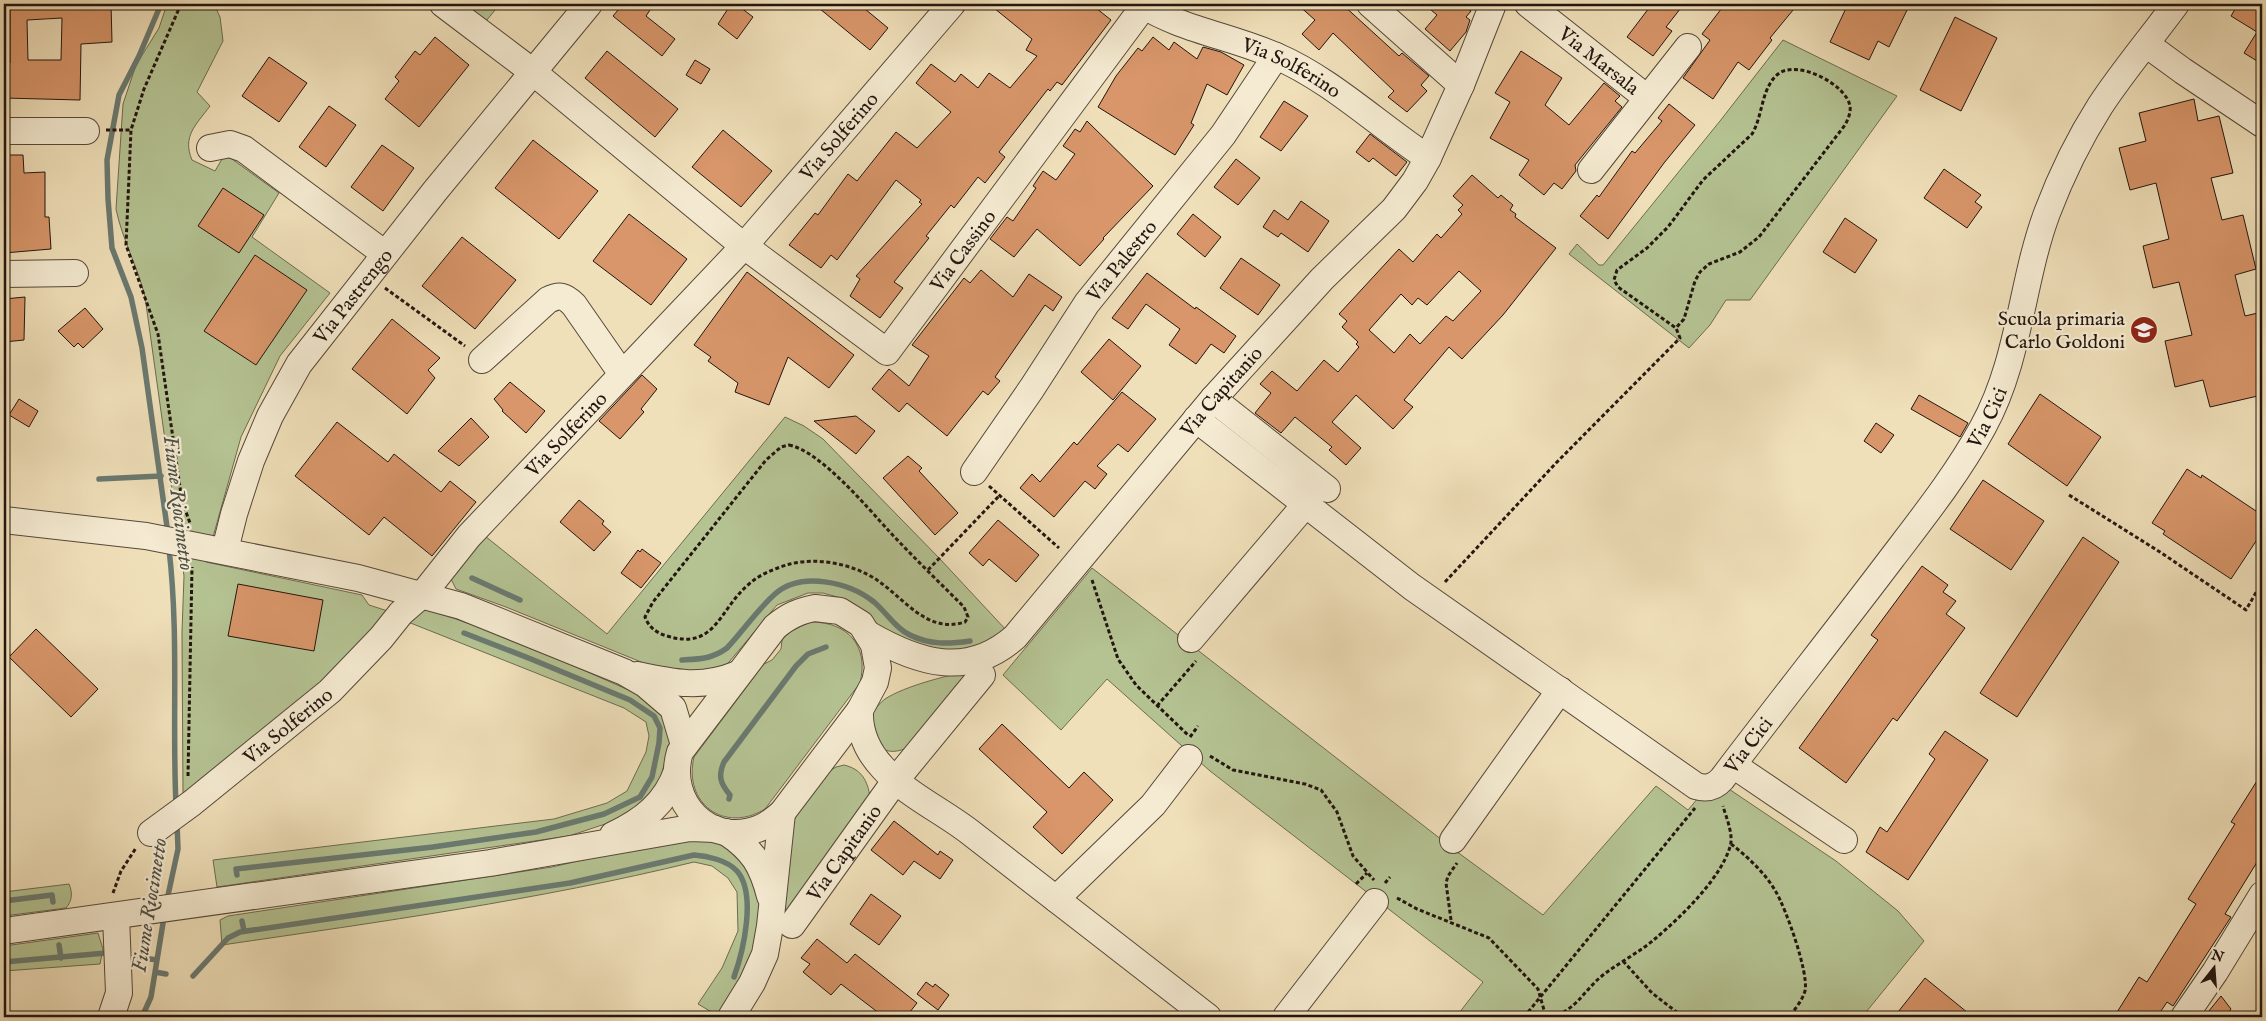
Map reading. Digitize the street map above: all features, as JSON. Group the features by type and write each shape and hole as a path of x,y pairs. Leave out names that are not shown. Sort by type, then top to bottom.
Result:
{"street":[{"path":"443,4 533,72 745,245"},
{"name":"Via Pastrengo","path":"225,550 251,461 283,390 314,342 589,4"},
{"path":"1370,4 1461,85"},
{"name":"Via Capitanio","path":"868,634 899,651 931,662 944,663 974,660 1003,647 1015,636 1213,398 1322,280 1394,209 1416,181 1461,85 1493,4"},
{"name":"Via Marsala","path":"1528,4 1647,98"},
{"name":"Via Cici","path":"1712,787 1719,782 1733,765 1811,666 1920,522 1984,426 2000,392 2011,361 2032,262 2047,212 2072,156 2100,106 2176,4"},
{"name":"Via Solferino","path":"151,833 189,806 330,691 381,638 402,613 424,594 469,536 745,245 949,5"},
{"name":"Via Solferino","path":"1142,5 1196,30 1276,56 1323,83 1428,158"},
{"name":"Via Cassino","path":"745,245 887,352 1142,5"},
{"path":"2146,44 2262,124"},
{"name":"Via Marsala","path":"1591,170 1688,47"},
{"name":"Via Palestro","path":"974,472 1032,388 1087,303 1223,135 1276,56"},
{"path":"4,131 86,131"},
{"path":"210,148 230,144 244,149 386,254"},
{"path":"4,274 75,273"},
{"path":"482,360 548,300 558,295 567,298 574,305 622,374"},
{"path":"1213,398 1327,489"},
{"path":"1196,419 1419,592 1696,786 1712,787"},
{"path":"1196,646 1306,505"},
{"path":"4,520 146,536 184,534 225,550 424,594 493,618 624,672 645,684 673,708 684,745"},
{"path":"4,931 490,863 593,845 690,828 744,833 760,829 782,813 860,710 875,682 878,668 877,656 868,634 860,624 840,611 815,608 802,610 786,618 775,628 738,674 684,745 671,787 652,810 639,821 593,845"},
{"path":"624,672 692,684 722,681 738,674"},
{"name":"Via Capitanio","path":"792,925 888,774 982,675"},
{"path":"1458,848 1560,690"},
{"path":"860,710 860,729 888,774"},
{"path":"1056,899 1153,805 1195,747"},
{"path":"821,761 840,756 851,756 888,774 961,825 1208,1017"},
{"path":"1733,765 1844,840"},
{"name":"Via Capitanio","path":"677,771 678,786 687,808 702,823 741,843 760,866 772,901"},
{"name":"Via Capitanio","path":"731,1017 752,984 764,954 782,813"},
{"path":"1286,1017 1380,892"},
{"path":"2184,1017 2215,972 2262,895"},
{"path":"111,1017 119,993 116,916"}],"path":[{"path":"181,4 144,90 131,130 126,245 158,334 182,501 184,534"},
{"path":"1444,583 1556,463 1680,338 1676,328 1618,287 1614,280 1617,270 1647,248 1668,227 1703,180 1752,134 1758,125 1768,86 1773,78 1780,72 1796,68 1815,74 1831,83 1842,92 1849,102 1850,113 1845,125 1759,237 1740,252 1709,264 1700,272 1695,281 1684,319 1676,328"},
{"path":"124,130 131,130"},
{"path":"379,290 383,286 482,360"},
{"path":"789,445 804,451 850,489 928,570 964,607 968,617 965,622 948,624 924,618 876,580 860,571 841,565 812,561 804,561 775,569 751,582 736,597 710,630 696,639 676,638 663,634 648,624 646,617 653,602 766,460 781,447 789,445"},
{"path":"974,472 1091,576 1118,659 1136,685 1195,747 1233,770 1305,784 1321,790 1337,812 1353,856 1380,892 1489,938 1532,982 1541,996 1546,1017"},
{"path":"2069,495 2160,552 2246,610 2262,582"},
{"path":"928,570 999,496"},
{"path":"189,806 192,565"},
{"path":"1157,706 1196,646"},
{"path":"1195,747 1198,726"},
{"path":"1524,1017 1712,787 1723,806 1731,844 1724,863 1686,910 1656,938 1592,984 1570,1010 1551,1017"},
{"path":"116,916 112,896 121,871 143,839 151,833"},
{"path":"1731,844 1749,860 1776,891 1803,965 1805,990 1801,1001 1788,1017"},
{"path":"1451,921 1446,883 1458,848"},
{"path":"1356,884 1367,873"},
{"path":"1623,961 1652,992 1683,1017"}],"green space":[{"path":"167,4 214,4 220,17 223,41 197,92 210,106 192,131 190,137 189,152 192,160 215,171 225,154 279,193 252,237 330,293 280,356 241,437 206,562 362,595 369,605 394,613 344,672 246,750 183,793 182,632 184,576 145,297 116,209 123,104 136,65 159,28"},
{"path":"465,4 500,4 486,21"},
{"path":"1783,40 1897,96 1750,300 1726,300 1710,325 1689,348 1569,254 1577,244 1599,265 1603,265"},
{"path":"785,417 804,426 823,439 1007,631 987,646 939,655 880,628 869,615 841,598 823,593 808,593 777,605 729,662 719,671 706,674 646,664 506,607 456,589 449,575 480,532 607,634"},
{"path":"1092,568 1460,854 1543,915 1656,786 1688,810 1714,779 1836,861 1898,911 1924,941 1862,1017 1456,1017 1483,982 1210,771 1107,679 1061,730 1003,675"},
{"path":"427,610 483,629 538,651 647,698 657,705 671,738 658,788 634,811 608,823 569,836 217,887 213,860 554,819 607,803 627,791 646,752 649,736 646,722 624,708 403,620 418,611"},
{"path":"811,622 836,626 853,639 861,658 860,683 765,809 750,816 735,818 722,816 710,810 701,800 695,788 692,773 694,757 764,664 772,660 781,649 782,640 790,631"},
{"path":"972,671 910,747 894,751 877,746 868,721 877,706 885,699 915,685"},
{"path":"844,765 855,769 863,776 870,798 781,928 789,823 826,773"},
{"path":"679,838 721,842 734,849 760,893 759,926 754,950 745,977 720,1017 698,1004 722,968 738,931 737,892 728,878 712,866 694,862 635,876 518,899 400,919 222,945 220,920 228,916 552,867"},
{"path":"69,884 71,897 70,903 66,908 4,916 4,892"},
{"path":"98,933 103,949 100,964 4,971 4,946"}],"building":[{"path":"10,4 111,4 112,42 81,44 80,100 4,98 4,63 10,63","holes":["62,18 61,60 28,60 27,20"]},
{"path":"623,4 654,4 646,16 675,39 662,56 613,16"},
{"path":"731,4 736,4 753,17 737,39 718,24"},
{"path":"814,4 859,4 888,28 870,50"},
{"path":"989,4 1091,4 1111,20 1062,85 1057,82 1050,91 1048,89 999,152 1005,157 985,183 978,177 954,208 951,205 926,236 929,238 894,282 903,288 880,318 850,296 860,279 856,276 922,204 919,202 921,200 896,180 837,260 831,255 821,268 789,245 815,213 818,215 848,174 857,181 896,132 917,148 951,112 916,83 931,64 955,82 961,74 978,88 989,73 1010,88 1037,56 1026,50 1032,39"},
{"path":"1297,4 1342,4 1399,56 1402,53 1429,76 1421,85 1427,91 1407,112 1388,97 1394,91 1333,33 1319,50 1302,34 1315,20"},
{"path":"1424,4 1462,4 1471,11 1466,17 1470,20 1466,32 1450,51 1425,29 1437,15"},
{"path":"1652,4 1684,4 1666,27 1672,31 1653,56 1627,37"},
{"path":"1725,4 1798,4 1770,38 1772,40 1749,70 1738,62 1713,99 1683,78 1710,40 1702,34"},
{"path":"1848,4 1910,4 1889,47 1878,41 1869,60 1830,42"},
{"path":"2238,4 2262,4 2262,64 2244,53 2257,32 2231,16"},
{"path":"1955,17 1997,38 1961,111 1920,90"},
{"path":"435,37 469,65 419,127 385,99 399,81 395,77 415,51 420,55"},
{"path":"1153,37 1169,50 1174,42 1197,59 1203,47 1221,52 1244,65 1227,95 1207,84 1191,123 1194,125 1175,155 1098,107 1116,76 1138,48 1142,51"},
{"path":"607,51 678,109 655,137 585,78"},
{"path":"1521,51 1562,78 1545,105 1569,125 1604,83 1620,96 1615,101 1622,107 1575,165 1576,171 1562,189 1554,183 1544,195 1519,175 1529,160 1490,138 1510,102 1495,93"},
{"path":"269,57 307,83 279,122 242,96"},
{"path":"695,60 710,69 701,84 686,75"},
{"path":"2194,99 2198,121 2219,116 2233,173 2211,178 2222,220 2243,215 2256,269 2235,275 2245,316 2262,312 2262,371 2258,372 2262,395 2210,407 2203,380 2175,387 2165,341 2192,335 2179,282 2153,288 2143,246 2169,239 2156,183 2130,190 2119,148 2146,141 2139,113"},
{"path":"1284,101 1308,116 1281,151 1260,137"},
{"path":"1669,104 1695,125 1664,163 1608,239 1580,216 1597,195 1599,197 1632,151 1635,153 1662,121 1658,118"},
{"path":"329,106 356,125 326,167 299,147"},
{"path":"1087,121 1153,186 1103,238 1080,266 1037,229 1014,257 990,239 1007,217 1013,221 1036,188 1033,186 1043,171 1056,180 1075,154 1063,146 1075,129 1080,132"},
{"path":"723,130 772,171 741,207 692,167"},
{"path":"1370,134 1407,162 1396,176 1373,158 1369,162 1356,152"},
{"path":"533,140 598,191 559,239 495,188"},
{"path":"382,145 414,168 383,211 351,187"},
{"path":"4,155 23,155 24,173 45,172 45,217 49,217 51,249 4,253"},
{"path":"1236,159 1260,178 1238,205 1214,187"},
{"path":"1944,169 1981,195 1975,202 1982,207 1967,228 1924,198"},
{"path":"1472,175 1498,198 1501,195 1513,205 1510,210 1516,214 1515,217 1556,248 1503,315 1462,359 1449,347 1404,400 1413,407 1393,429 1356,395 1332,422 1361,448 1346,465 1329,450 1332,447 1295,417 1281,433 1255,413 1271,393 1260,384 1272,371 1297,391 1324,360 1338,372 1359,347 1356,344 1358,342 1342,327 1347,321 1339,314 1399,249 1413,262 1437,234 1441,238 1462,214 1458,210 1463,205 1453,196","holes":["1459,271 1481,291 1453,321 1446,316 1420,344 1410,334 1394,353 1369,330 1401,294 1412,305 1418,298 1427,305"]},
{"path":"223,188 264,215 239,253 198,226"},
{"path":"1301,201 1329,221 1308,252 1281,233 1278,237 1263,227 1274,210 1288,220"},
{"path":"629,214 687,259 651,305 593,261"},
{"path":"1193,214 1221,237 1205,257 1177,234"},
{"path":"1845,218 1877,240 1855,273 1823,252"},
{"path":"462,237 516,280 475,329 422,286"},
{"path":"255,255 307,290 256,365 204,331"},
{"path":"1241,258 1280,285 1258,315 1220,288"},
{"path":"981,270 1013,297 1029,274 1062,297 1053,311 1045,305 995,377 1000,381 988,395 983,391 947,436 907,403 899,412 872,389 889,369 909,386 929,356 912,345 964,278 970,283"},
{"path":"747,272 854,355 829,388 788,357 769,405 735,392 738,383 708,361 711,357 694,345"},
{"path":"1147,273 1195,309 1196,307 1236,336 1224,353 1211,344 1196,364 1169,345 1180,329 1146,304 1128,329 1112,318"},
{"path":"25,297 24,340 4,342 4,299"},
{"path":"85,308 103,329 83,348 78,343 74,347 58,331"},
{"path":"392,319 440,358 428,370 435,378 407,414 352,369"},
{"path":"1109,339 1141,366 1113,400 1081,372"},
{"path":"642,375 657,389 641,409 644,412 620,439 599,421"},
{"path":"510,382 545,411 526,433 502,411 494,399"},
{"path":"1122,392 1156,419 1128,452 1118,444 1097,466 1107,474 1095,489 1085,481 1054,517 1020,488 1032,474 1040,482 1074,442 1077,445"},
{"path":"2040,394 2101,437 2067,486 2008,444"},
{"path":"1919,395 1968,423 1960,437 1911,409"},
{"path":"19,399 38,411 29,427 9,415"},
{"path":"856,416 875,431 856,454 814,421"},
{"path":"471,418 489,437 459,466 438,451"},
{"path":"337,422 388,462 394,454 441,492 450,481 476,502 432,556 384,517 369,535 295,476"},
{"path":"1876,423 1894,435 1881,453 1864,441"},
{"path":"908,456 922,468 919,471 958,513 935,535 883,478"},
{"path":"2187,469 2201,478 2202,475 2262,515 2262,532 2231,579 2163,534 2165,531 2152,523"},
{"path":"1983,480 2044,521 2011,570 1950,529"},
{"path":"579,500 604,521 602,524 611,532 594,551 560,522"},
{"path":"998,520 1039,555 1016,582 989,559 983,566 969,553"},
{"path":"2083,537 2119,562 2017,717 1980,693"},
{"path":"642,549 661,563 641,588 621,573 638,550 640,552"},
{"path":"1922,566 1948,585 1943,592 1956,601 1946,614 1965,628 1897,721 1893,718 1846,783 1799,748 1878,640 1871,635"},
{"path":"238,584 323,600 314,651 228,636"},
{"path":"36,629 98,689 71,717 9,657"},
{"path":"1002,724 1069,788 1084,772 1113,800 1062,854 1033,827 1047,812 979,749"},
{"path":"1945,731 1988,760 1908,880 1866,852 1880,827 1887,832 1935,759 1929,754"},
{"path":"2262,773 2262,854 2225,914 2231,917 2173,1006 2167,1002 2157,1017 2114,1017 2139,977 2147,982 2196,904 2188,899 2235,824 2231,822"},
{"path":"894,821 938,855 940,851 953,860 940,879 914,861 903,875 871,850"},
{"path":"871,894 901,916 879,945 850,924"},
{"path":"817,939 847,963 855,954 917,1003 906,1017 884,1017 841,984 831,995 803,972 810,964 801,958"},
{"path":"1925,978 1973,1017 1894,1017"},
{"path":"926,982 933,987 935,984 949,995 938,1010 917,994"},
{"path":"2221,996 2231,1009 2225,1017 2204,1017"}],"waterway":[{"name":"Fiume Riocimetto","path":"161,4 139,56 119,95 107,160 112,248 131,297 142,348 168,534"},
{"path":"99,479 161,476"},
{"name":"Fiume Riocimetto","path":"169,549 175,645 176,806"},
{"path":"472,578 520,600"},
{"path":"682,660 706,658 721,652 727,648 775,594 786,587 811,581 839,585 864,595 879,606 895,624 917,638 940,643 970,641"},
{"path":"237,875 236,869 433,847 536,832 604,814 640,797 652,777 659,743 660,728 654,716 630,700 464,633"},
{"path":"729,799 730,795 721,779 724,762 796,666 808,654 826,647"},
{"name":"Fiume Riocimetto","path":"167,900 178,849 177,823"},
{"path":"193,976 228,938 240,932 570,883 694,855 728,864 737,871 743,881 746,894 746,923 741,953 734,977"},
{"path":"4,901 52,895 53,902"},
{"name":"Fiume Riocimetto","path":"142,1017 151,997 164,917"},
{"path":"242,921 244,931"},
{"path":"59,945 61,958"},
{"path":"4,962 106,953"},
{"path":"136,957 157,960"},
{"path":"155,972 166,974"}],"place":[{"name":"Scuola primaria Carlo Goldoni","path":"2144,330"}]}
